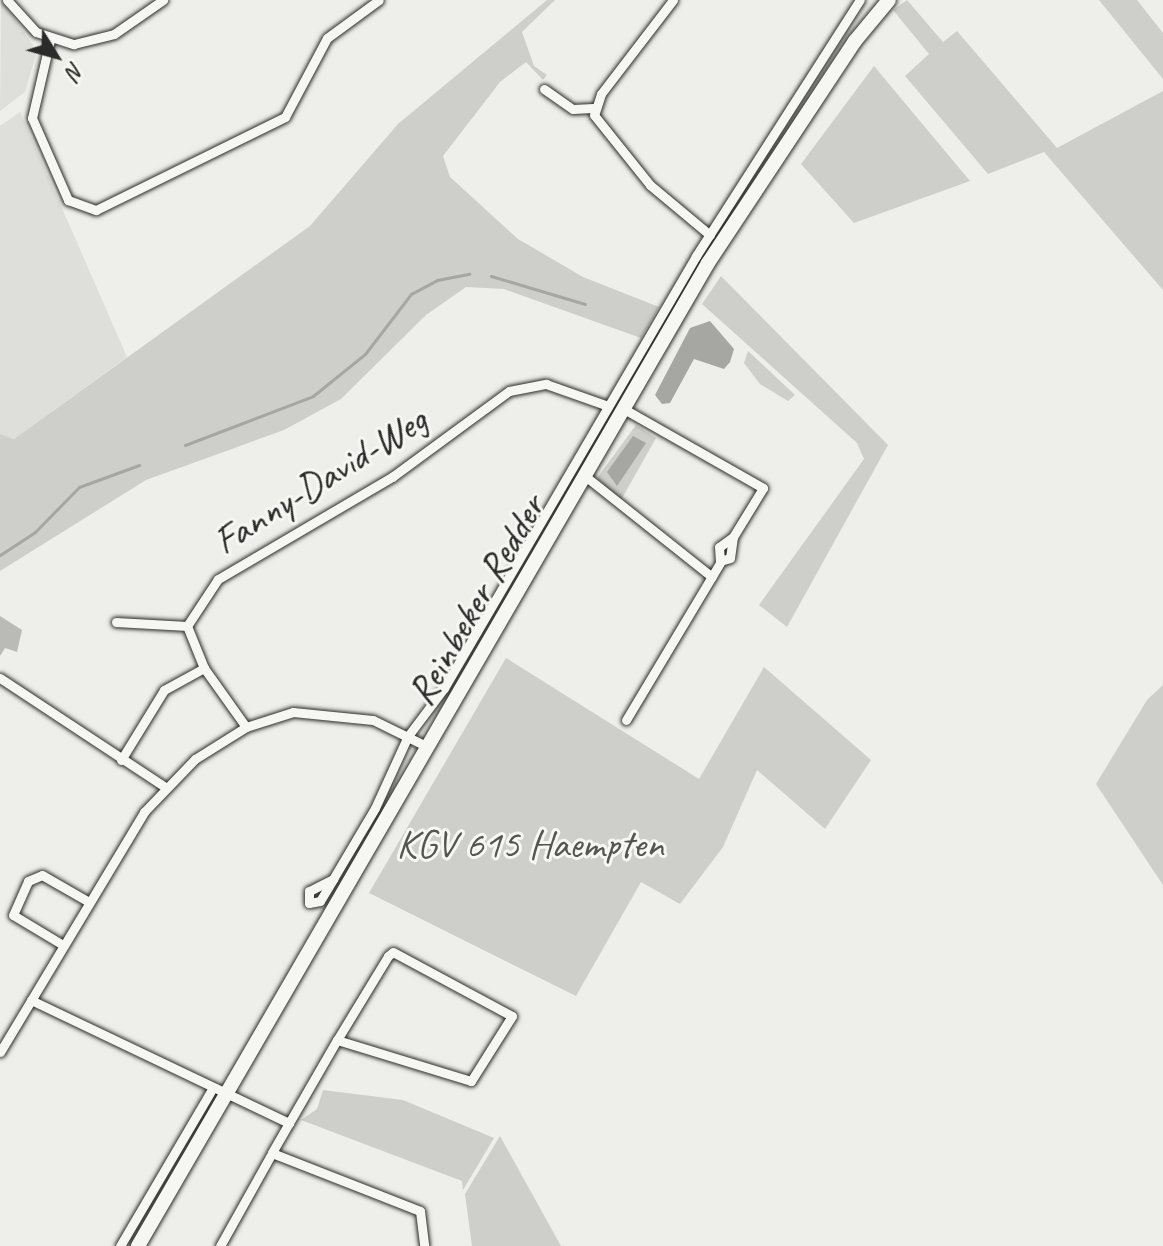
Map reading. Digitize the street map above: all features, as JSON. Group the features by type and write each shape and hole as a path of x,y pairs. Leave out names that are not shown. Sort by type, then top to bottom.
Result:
{"main road":[{"name":"Reinbeker Redder","path":"138,1246 218,1093 428,747 585,476 616,407 855,41 889,0"}],"street":[{"path":"7,0 27,26 50,40 101,40 163,0"},
{"path":"50,40 32,118 68,200 96,210 271,127 295,103 329,36 379,0"},
{"path":"593,108 673,0"},
{"name":"Reinbeker Redder","path":"333,879 408,736 444,688 616,407 710,235 860,0"},
{"path":"544,89 573,109 593,108"},
{"path":"593,108 597,122 650,185 710,235"},
{"name":"Fanny-David-Weg","path":"187,626 218,579 392,477 509,391 546,384 616,407 763,488 733,537 716,552 721,561 712,577"},
{"path":"585,476 712,577 626,720"},
{"path":"116,622 187,626 204,668 246,727"},
{"path":"121,760 164,690 204,668"},
{"path":"0,680 164,786"},
{"path":"0,1052 89,902 164,786 246,727 320,712 373,720 428,747"},
{"path":"63,945 13,915 28,881 42,875 89,902"},
{"path":"220,1246 337,1040 396,951 512,1016 471,1081 337,1040"},
{"path":"31,1000 218,1093 289,1123"},
{"name":"Reinbeker Redder","path":"120,1246 218,1093"},
{"path":"272,1153 420,1211 424,1246"}],"shaded area":[{"path":"1,0 37,51 25,92 0,111"},
{"path":"20,112 127,357 14,439 0,434 0,126"},
{"path":"710,321 734,349 730,362 724,369 694,359 670,403 662,404 655,395 690,328"},
{"path":"633,436 646,443 617,486 607,472"}],"green space":[{"path":"547,0 555,0 522,32 534,66 547,75 543,80 526,62 500,82 443,156 450,177 518,239 583,277 659,307 641,338 504,289 466,287 426,315 341,399 284,430 146,480 0,571 0,434 14,439 310,226 398,124"},
{"path":"907,0 943,42 957,31 1057,148 1163,91 1163,290 1044,152 988,174 905,76 929,54 893,10"},
{"path":"1099,0 1137,0 1163,33 1163,79"},
{"path":"874,66 970,181 854,223 801,164"},
{"path":"721,276 888,445 787,627 759,605 864,459 857,443 702,304"},
{"path":"748,351 795,395 788,401 760,384 744,363"},
{"path":"636,425 656,438 621,500 597,478"},
{"name":"KGV 615 Haempten","path":"506,658 699,779 764,667 871,760 825,829 757,770 723,847 680,904 641,882 576,996 369,893"},
{"path":"1163,685 1163,885 1096,784 1147,700"},
{"path":"323,1090 403,1100 494,1138 463,1190 462,1181 301,1120 317,1109"},
{"path":"500,1136 561,1246 472,1246 465,1194"}],"building":[{"path":"0,616 22,630 17,652 5,648 0,656"}],"waterway":[{"path":"185,445 313,396 365,354 411,294 437,280 469,274"},
{"path":"491,276 585,304"},
{"path":"0,555 35,532 79,487 139,465"}]}
